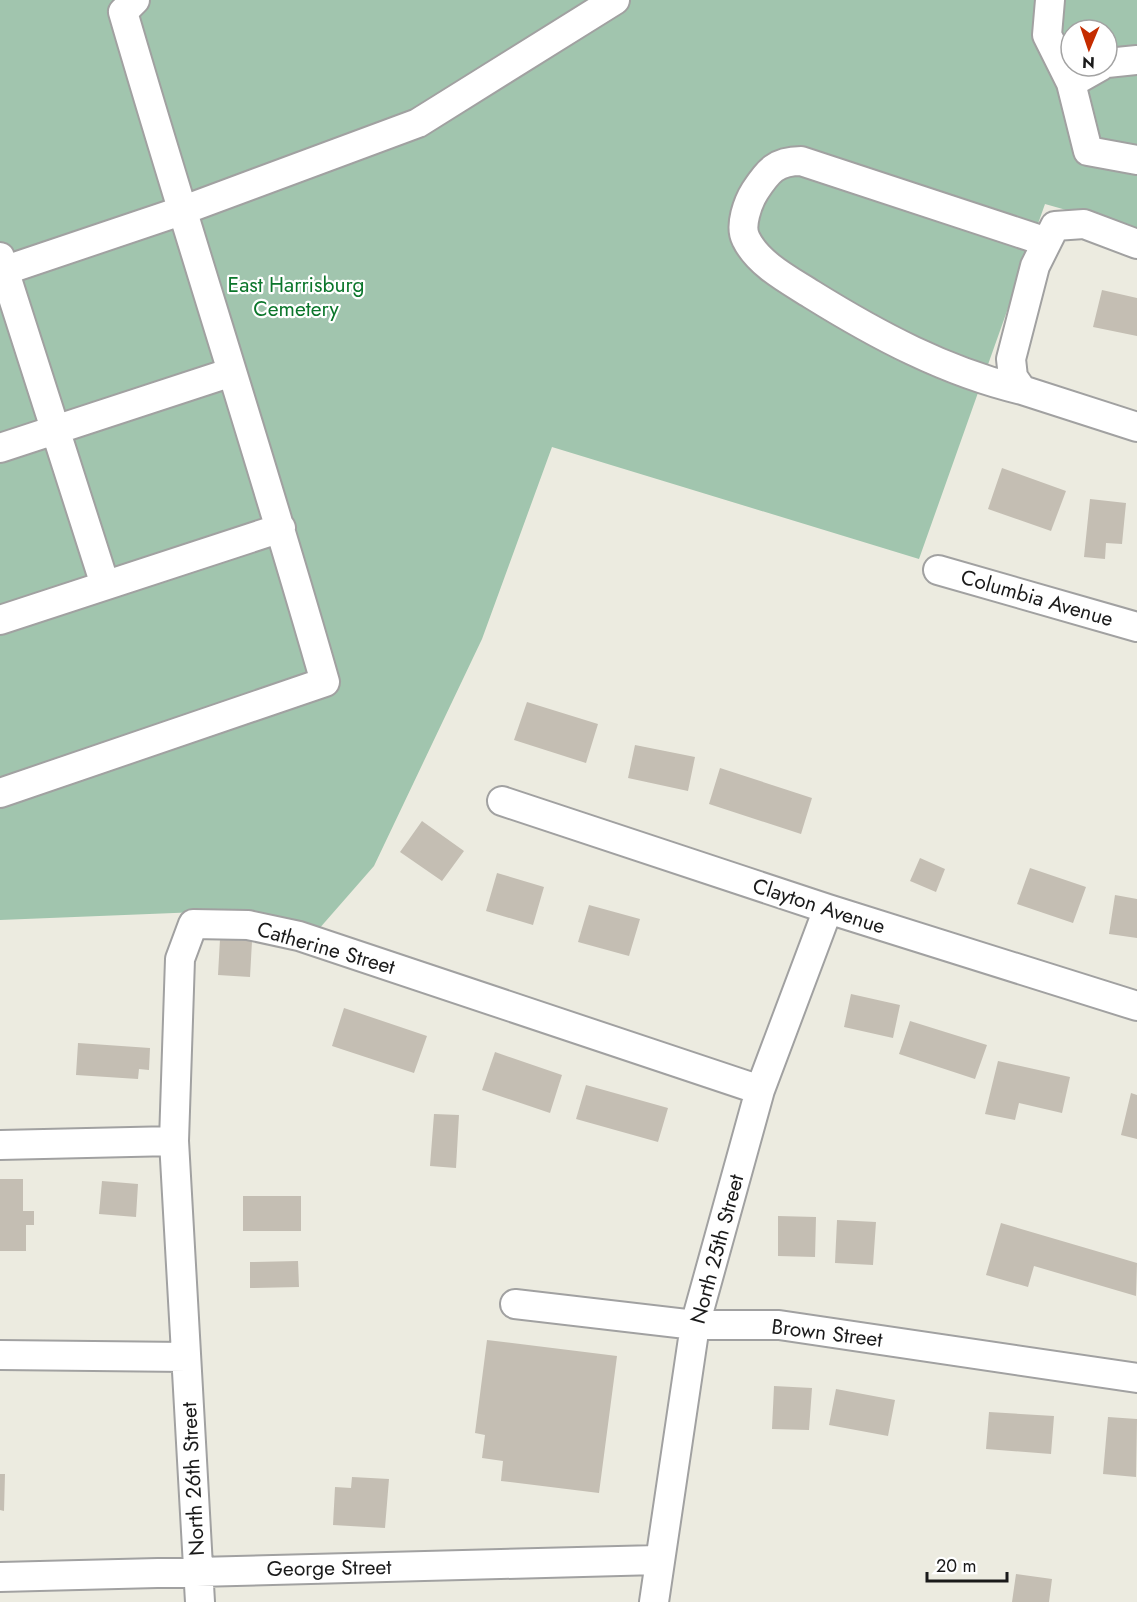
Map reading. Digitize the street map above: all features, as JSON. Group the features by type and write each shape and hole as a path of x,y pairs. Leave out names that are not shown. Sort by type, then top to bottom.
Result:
{"street":[{"path":"0,793 325,682 281,528 181,211 123,12 135,0"},
{"path":"105,585 2,266 181,211 418,123 615,0"},
{"path":"1050,0 1047,35 1071,83 1088,151 1137,160"},
{"path":"1119,62 1137,60"},
{"path":"1071,83 1080,78"},
{"path":"1137,244 1084,224 1051,234 801,161 786,161 774,165 750,200 745,222 745,237 760,258 794,283 857,322 930,359 988,382 1018,383 1137,427"},
{"path":"1018,383 1011,360 1035,266 1051,234"},
{"path":"0,448 231,372"},
{"path":"0,620 281,528"},
{"name":"Columbia Avenue","path":"938,570 1137,627"},
{"name":"Clayton Avenue","path":"502,801 828,909 1137,1006"},
{"name":"North 25th Street","path":"654,1602 658,1560 695,1325 760,1090 828,909"},
{"name":"Catherine Street","path":"174,1140 180,959 193,924 248,925 299,936 760,1090"},
{"path":"0,1145 174,1140"},
{"name":"North 26th Street","path":"174,1140 200,1602"},
{"name":"Brown Street","path":"515,1304 695,1325 779,1325 1137,1377"},
{"path":"0,1355 186,1357"},
{"name":"George Street","path":"0,1577 658,1560"}],"green space":[{"name":"East Harrisburg Cemetery","path":"0,0 1137,0 1137,230 1045,204 919,559 552,447 482,639 374,866 318,930 199,912 0,920"}],"building":[{"path":"1102,290 1137,298 1137,336 1093,327"},
{"path":"1002,468 1066,491 1051,531 988,509"},
{"path":"1090,499 1126,503 1122,544 1106,543 1105,559 1084,557"},
{"path":"527,702 598,724 586,763 514,740"},
{"path":"635,745 695,757 688,791 628,778"},
{"path":"720,768 812,798 801,834 709,804"},
{"path":"422,821 464,851 442,881 400,852"},
{"path":"920,858 945,869 936,892 910,881"},
{"path":"1030,868 1086,887 1073,923 1017,904"},
{"path":"497,873 544,887 533,925 486,911"},
{"path":"1115,895 1137,899 1137,938 1109,934"},
{"path":"589,905 640,919 629,956 578,942"},
{"path":"220,939 252,941 250,977 218,975"},
{"path":"851,994 900,1005 893,1038 844,1027"},
{"path":"344,1008 427,1036 414,1073 332,1046"},
{"path":"910,1021 987,1045 975,1079 899,1054"},
{"path":"78,1043 150,1048 149,1070 139,1069 138,1079 76,1075"},
{"path":"495,1052 562,1075 550,1113 482,1090"},
{"path":"998,1061 1070,1077 1062,1113 1019,1103 1015,1120 985,1114"},
{"path":"586,1085 668,1108 658,1142 576,1119"},
{"path":"1131,1093 1137,1095 1137,1139 1121,1135"},
{"path":"434,1114 459,1115 456,1168 430,1166"},
{"path":"0,1179 23,1179 23,1211 34,1211 34,1225 26,1225 26,1251 0,1251"},
{"path":"102,1181 138,1184 136,1217 99,1214"},
{"path":"243,1196 301,1196 301,1231 243,1231"},
{"path":"778,1216 816,1217 815,1257 778,1256"},
{"path":"837,1220 876,1222 873,1265 835,1263"},
{"path":"1001,1223 1137,1263 1136,1296 1034,1266 1028,1287 986,1275"},
{"path":"298,1261 299,1287 250,1288 250,1262"},
{"path":"487,1340 617,1356 599,1493 501,1481 503,1461 482,1458 485,1435 475,1433"},
{"path":"774,1386 812,1388 809,1430 772,1429"},
{"path":"836,1389 895,1400 888,1436 829,1425"},
{"path":"989,1412 1054,1416 1051,1454 986,1449"},
{"path":"1108,1417 1137,1419 1136,1477 1103,1474"},
{"path":"0,1474 5,1474 4,1511 0,1510"},
{"path":"352,1477 389,1479 385,1528 333,1525 335,1487 351,1488"},
{"path":"1016,1574 1052,1579 1049,1602 1012,1602"}]}
